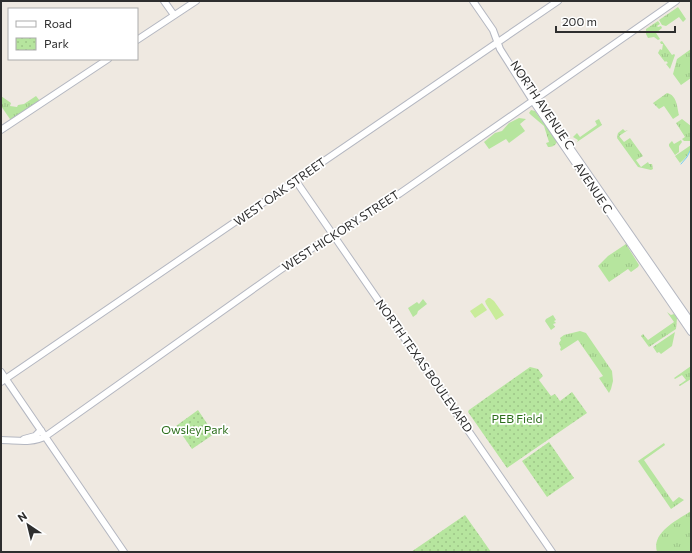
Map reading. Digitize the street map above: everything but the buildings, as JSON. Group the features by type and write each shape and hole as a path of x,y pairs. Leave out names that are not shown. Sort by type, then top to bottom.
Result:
{"main road":[{"path":"164,1 174,16"},
{"path":"138,39 196,1"},
{"name":"NORTH AVENUE C","path":"473,1 535,100 612,207"},
{"name":"WEST OAK STREET","path":"3,380 126,298 558,1"},
{"name":"WEST HICKORY STREET","path":"1,440 21,440 33,442 46,436 333,234 399,194 676,1"},
{"path":"1,130 106,60"},
{"name":"AVENUE C","path":"535,100 691,332"},
{"name":"NORTH TEXAS BOULEVARD","path":"296,181 552,552"},
{"name":"AVENUE C","path":"612,207 691,322"},
{"path":"1,372 3,380 46,436 124,552"},
{"path":"21,440 35,436 41,430"}],"green space":[{"path":"678,7 686,19 683,22 679,17 666,26 662,25 659,20"},
{"path":"658,21 660,24 657,26 661,26 662,28 656,33 660,39 658,40 654,37 648,38 646,29"},
{"path":"662,41 672,55 675,55 670,69 666,64 668,63 666,61 665,62 658,53 660,49 662,50 663,44 660,42"},
{"path":"691,49 691,78 681,85 673,74 677,59"},
{"path":"667,93 673,96 677,105 679,115 673,119 664,106 659,109 653,103"},
{"path":"1,96 11,103 10,106 17,107 18,105 24,104 36,96 40,101 12,122 1,106"},
{"path":"531,110 535,111 557,142 554,145 548,147 546,143 549,142 544,126 529,113"},
{"path":"519,118 526,119 520,124 525,131 509,143 506,139 489,149 484,142 495,133 502,131 509,123"},
{"path":"599,119 602,125 577,142 578,140 573,137 577,133 580,137 597,125 595,121"},
{"path":"682,119 691,126 691,141 684,141 682,139 685,137 676,123"},
{"path":"623,129 625,131 628,130 619,136 624,142 630,138 643,156 636,160 641,167 648,162 649,164 652,164 653,169 651,170 638,167 617,138 618,133"},
{"path":"681,140 682,142 679,146 679,152 675,155 669,144 672,141 674,144"},
{"path":"691,145 687,155 680,163 675,156"},
{"path":"626,244 639,265 631,272 628,269 609,282 598,266 608,256"},
{"path":"488,298 494,301 504,315 496,320 486,304 485,301"},
{"path":"423,299 427,304 413,317 408,308 417,302 419,304"},
{"path":"482,303 487,310 475,318 470,311"},
{"path":"667,312 671,315 674,314 677,318 676,329 649,347 641,336 643,334 648,340 674,322"},
{"path":"553,315 556,323 553,324 555,327 551,330 545,321"},
{"path":"580,331 586,333 612,371 613,381 609,393 599,378 603,376 578,340 561,351 560,349 560,338 564,335"},
{"path":"675,332 672,346 661,354 659,352 657,353 653,347"},
{"path":"691,366 691,379 680,386 679,385 686,380 682,375 675,379 674,378"},
{"name":"PEB Field","path":"530,367 538,369 543,376 539,380 551,396 555,394 560,401 572,392 587,413 507,468 468,412"},
{"name":"Owsley Park","path":"198,410 214,434 192,449 176,426"},
{"path":"549,442 574,478 547,497 522,461"},
{"path":"664,443 665,445 644,460 673,502 679,497 684,500 671,509 638,461"},
{"path":"691,511 691,552 657,552 656,545 658,538 662,533 667,527"},
{"path":"465,515 491,552 411,552"}],"waterway":[{"path":"681,164 691,149"}]}
